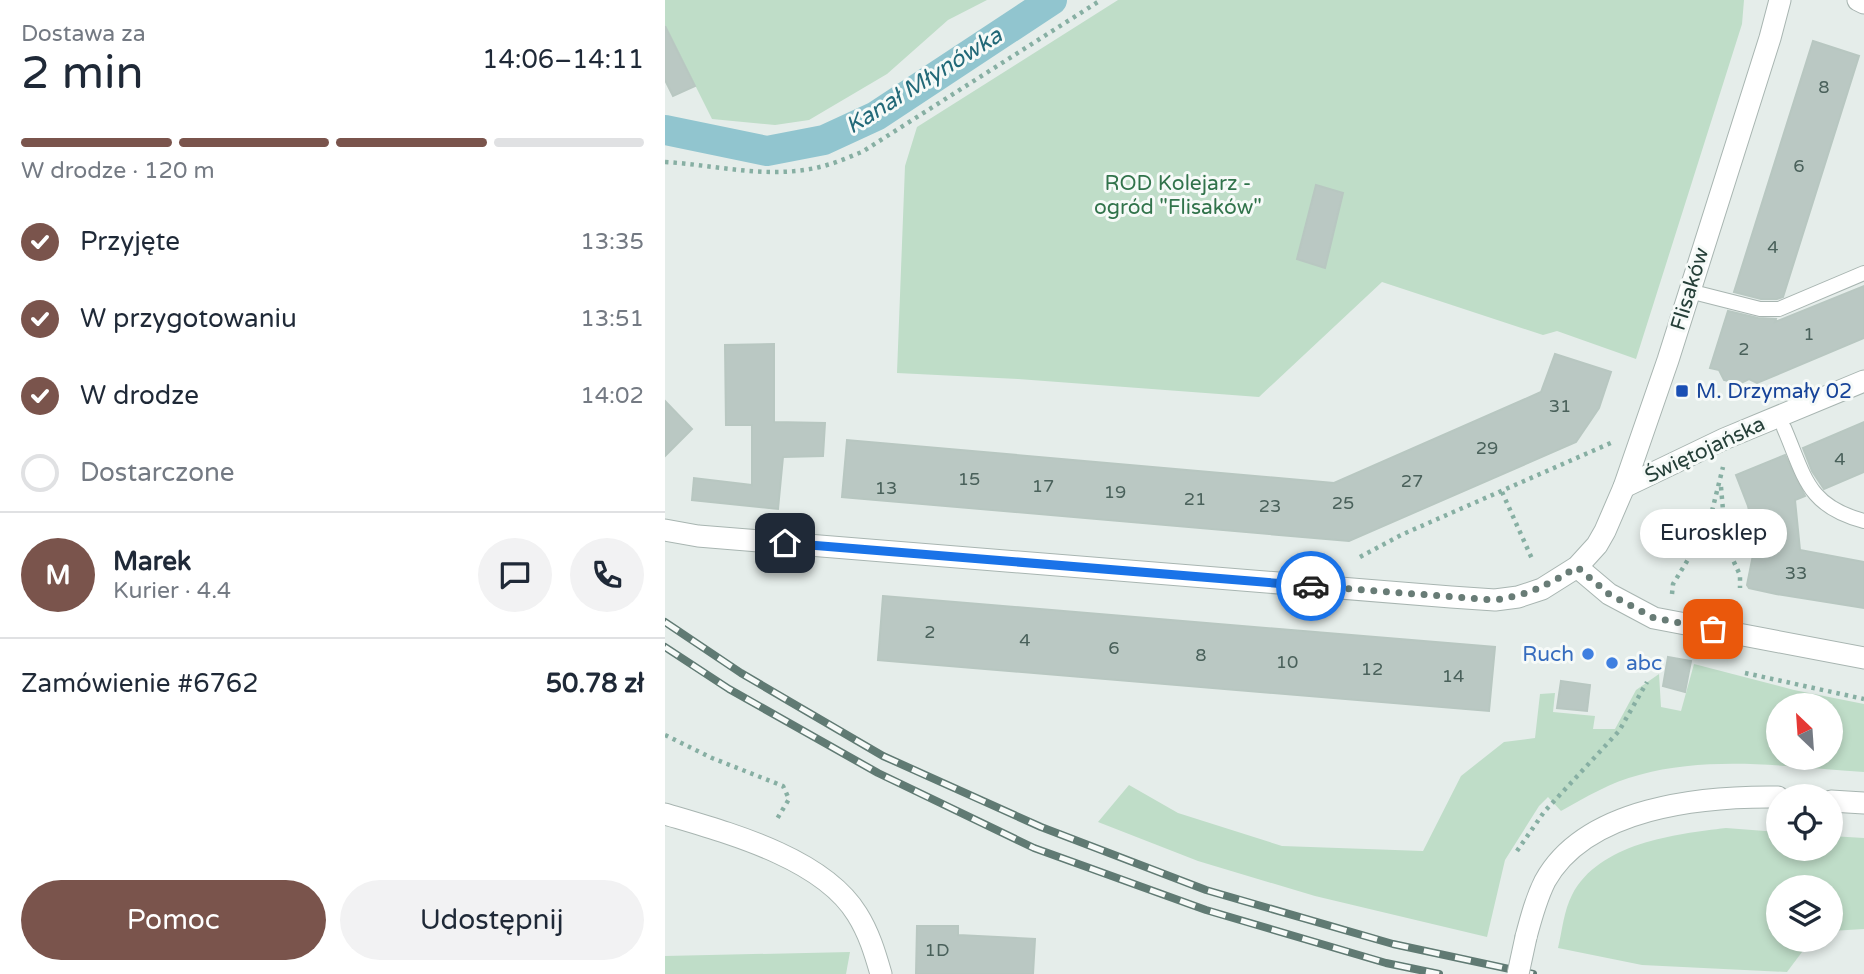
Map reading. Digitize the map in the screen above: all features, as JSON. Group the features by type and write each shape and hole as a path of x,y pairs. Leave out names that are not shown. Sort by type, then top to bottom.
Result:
{"street":[{"name":"Flisaków","path":"665,530 698,536 1495,600 1518,597 1542,589 1577,567 1597,545 1625,487 1780,0"},
{"path":"1858,0 1864,3"},
{"name":"Świętojańska","path":"1625,487 1724,439 1864,382"},
{"path":"1577,567 1609,594 1654,618 1864,658"},
{"path":"1518,974 1537,900 1551,873 1570,852 1600,831 1642,813 1698,801 1766,797"},
{"path":"1843,802 1864,803"},
{"path":"665,814 761,845 814,874 844,898 856,912 867,931 881,974"}],"lane":[{"path":"1689,291 1760,309 1779,309 1864,273"},
{"path":"1784,428 1811,491 1827,507 1864,522"}],"path":[{"path":"665,162 755,172 825,166 862,152 1101,0"},
{"path":"1617,452 1621,439"},
{"path":"1360,557 1612,442"},
{"path":"1672,594 1674,584 1708,527 1721,482 1724,459"},
{"path":"1721,482 1726,545 1740,575 1740,588"},
{"path":"1501,491 1533,561"},
{"path":"1745,673 1864,699"},
{"path":"1517,851 1544,813 1619,730 1647,682"},
{"path":"665,735 723,763 783,786 789,799 777,818"}],"green space":[{"path":"665,0 987,0 948,20 887,74 809,120 775,125 712,119 665,25"},
{"name":"ROD Kolejarz - ogród \"Flisaków\"","path":"1118,0 1744,0 1742,24 1636,359 1557,331 1543,335 1382,282 1259,397 897,373 905,166 917,127"},
{"path":"1694,664 1809,693 1766,693 1766,765 1695,765 1667,769 1629,778 1599,790 1561,811 1548,797 1539,806 1505,860 1487,937 1315,896 1198,861 1098,822 1129,785 1178,813 1282,846 1423,851 1461,776 1504,742 1535,738 1540,694 1555,693 1553,712 1595,716 1593,729 1615,729 1636,690 1659,674 1661,707 1681,711"},
{"path":"1843,700 1864,704 1864,772 1840,770 1843,770"},
{"path":"1726,828 1766,831 1766,861 1843,861 1843,837 1864,838 1864,929 1843,930 1843,875 1766,875 1766,952 1802,952 1787,972 1642,965 1558,948 1569,901 1584,877 1600,863 1619,853 1640,844"},
{"path":"850,952 846,974 665,974 665,956"}],"building":[{"path":"665,26 695,86 673,96 665,80"},
{"path":"1813,41 1859,56 1783,297 1761,299 1734,292"},
{"path":"1316,185 1343,193 1325,268 1297,259"},
{"path":"1864,286 1864,338 1757,383 1749,379 1739,384 1724,380 1719,370 1710,368 1728,311 1776,319 1775,322"},
{"path":"774,344 774,422 825,423 823,456 783,457 778,509 692,500 694,478 752,485 752,425 726,425 725,345"},
{"path":"1555,354 1611,372 1599,408 1576,442 1349,541 842,497 847,440 1334,483 1541,392"},
{"path":"665,401 692,429 665,456"},
{"path":"1864,422 1864,472 1824,489 1812,471 1803,448"},
{"path":"1785,455 1805,496 1795,500 1800,550 1864,562 1864,608 1776,594 1749,588 1747,585 1754,550 1753,528 1736,475"},
{"path":"883,596 1495,647 1489,711 878,660"},
{"path":"1668,657 1691,661 1685,692 1663,686"},
{"path":"1561,681 1590,685 1587,711 1557,708"},
{"path":"917,926 958,926 958,935 1035,939 1033,974 916,974"}],"waterway":[{"name":"Kanał Młynówka","path":"665,130 767,151 824,140 876,116 1052,0"}],"railway":[{"path":"665,622 741,673 883,756 1041,827 1206,890 1393,944 1533,974"},
{"path":"665,647 729,689 878,773 1034,848 1206,910 1386,963 1439,974"}],"way so far":[{"path":"1311,586 1495,600 1518,597 1542,589 1577,567 1609,594 1654,618 1713,629"}],"place":[{"name":"M. Drzymały 02","path":"1682,391"},
{"name":"Eurosklep","path":"1713,629"},
{"name":"Ruch","path":"1588,654"},
{"name":"abc","path":"1612,663"}],"route":[{"path":"785,543 1311,586"}]}
